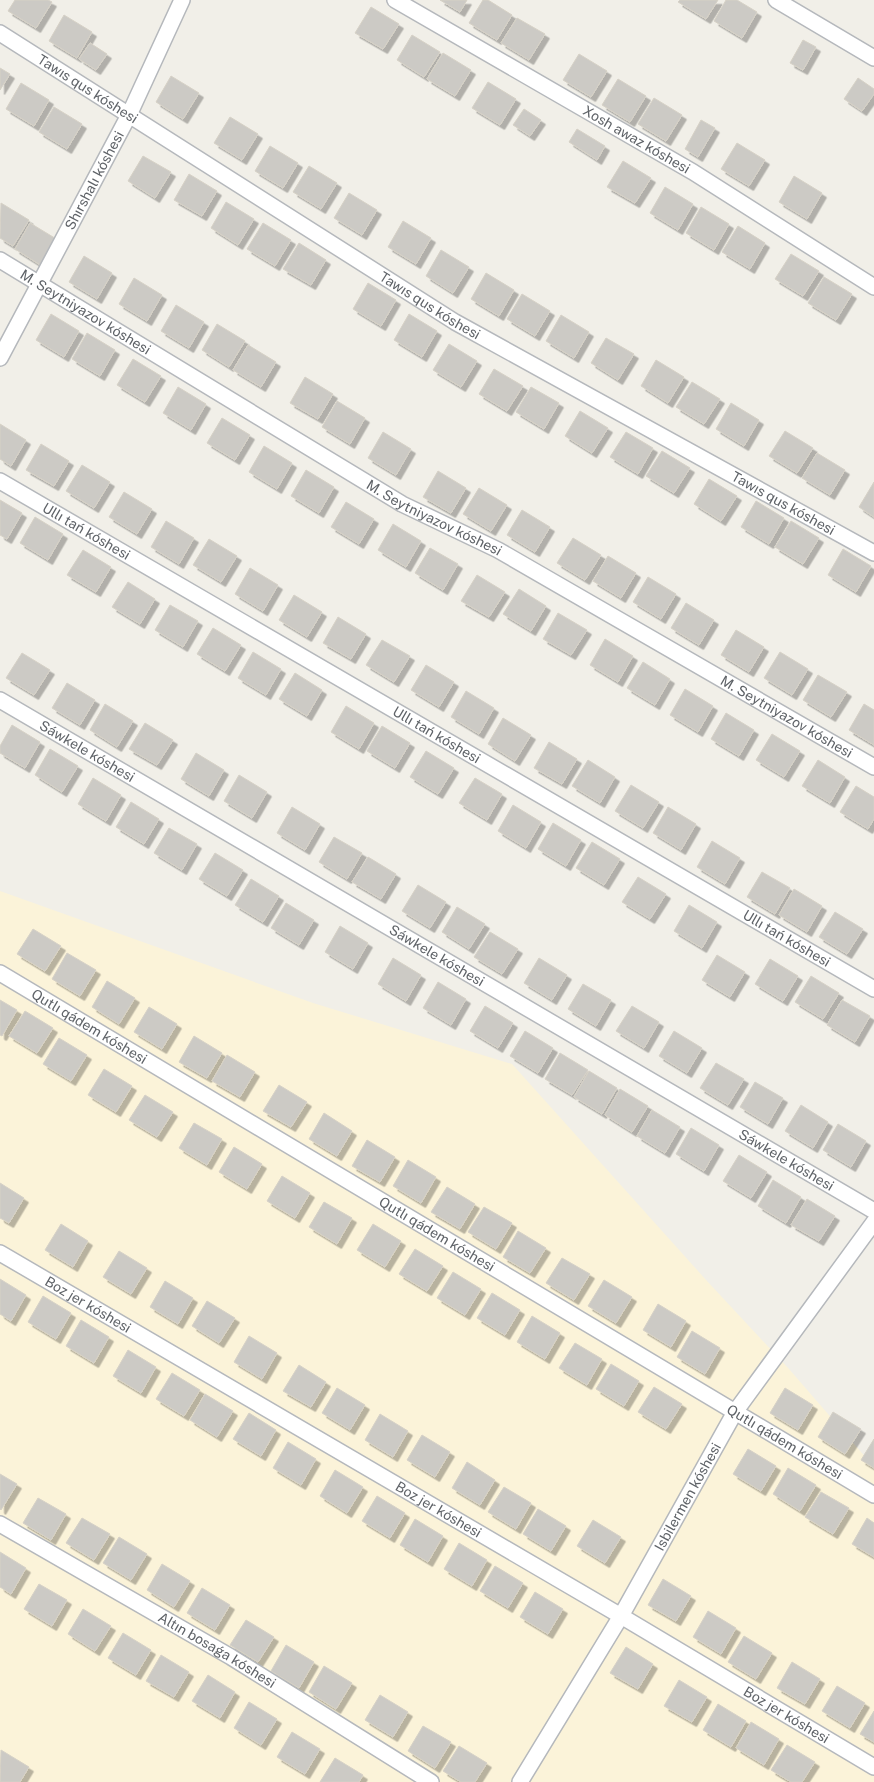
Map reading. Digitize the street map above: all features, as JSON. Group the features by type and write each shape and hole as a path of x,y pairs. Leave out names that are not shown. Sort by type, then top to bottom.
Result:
{"street":[{"name":"Shırshalı kóshesi","path":"0,358 129,115 182,0"},
{"name":"Xosh awaz kóshesi","path":"395,0 693,172 874,287"},
{"path":"776,0 874,58"},
{"name":"Tawıs qus kóshesi","path":"0,33 455,322 874,553"},
{"name":"M. Seytniyazov kóshesi","path":"0,260 402,504 498,550 874,767"},
{"name":"Ullı tań kóshesi","path":"0,481 874,989"},
{"name":"Sáwkele kóshesi","path":"0,700 874,1211"},
{"name":"Qutlı qádem kóshesi","path":"0,973 874,1495"},
{"name":"Isbilermen kóshesi","path":"520,1782 621,1616 735,1412 874,1222"},
{"name":"Boz jer kóshesi","path":"0,1253 621,1616 874,1767"},
{"name":"Altın bosaǵa kóshesi","path":"0,1524 231,1657 431,1782"}],"sand":[{"path":"0,891 313,1003 512,1064 707,1281 789,1369 874,1467 874,1782 0,1782"}],"building":[{"path":"15,0 48,0 52,2 36,28 8,11"},
{"path":"440,0 467,0 460,12"},
{"path":"483,0 488,0 512,15 497,40 469,23"},
{"path":"680,0 718,0 706,19 678,2"},
{"path":"726,0 737,0 757,12 742,38 714,21"},
{"path":"371,7 399,24 383,49 355,33"},
{"path":"64,15 92,32 77,58 49,41"},
{"path":"517,18 545,34 529,60 501,43"},
{"path":"412,35 440,52 424,77 397,60"},
{"path":"803,40 816,47 803,70 790,63"},
{"path":"90,43 107,54 96,70 79,59"},
{"path":"443,53 471,70 455,96 427,79"},
{"path":"579,54 607,71 591,97 563,80"},
{"path":"0,68 10,74 0,90"},
{"path":"171,76 199,93 183,119 156,102"},
{"path":"858,78 874,89 874,94 862,111 844,99"},
{"path":"618,79 646,96 630,122 602,105"},
{"path":"488,82 516,99 500,125 472,108"},
{"path":"21,83 49,100 34,126 6,109"},
{"path":"654,98 682,115 666,141 638,124"},
{"path":"54,107 82,124 67,149 39,132"},
{"path":"524,109 541,120 530,136 513,125"},
{"path":"230,117 258,134 242,160 214,143"},
{"path":"701,120 715,128 698,157 685,149"},
{"path":"577,129 605,146 597,160 569,142"},
{"path":"737,143 765,160 749,186 721,169"},
{"path":"270,146 298,163 283,188 255,171"},
{"path":"143,156 171,172 155,198 128,181"},
{"path":"623,161 651,178 635,203 607,187"},
{"path":"309,166 337,183 321,209 293,192"},
{"path":"189,174 217,191 202,216 174,200"},
{"path":"794,176 822,193 807,219 779,202"},
{"path":"665,187 693,204 678,230 650,213"},
{"path":"349,193 377,210 362,235 334,218"},
{"path":"226,202 254,219 238,245 211,228"},
{"path":"1,203 29,220 13,246 0,238"},
{"path":"701,207 729,224 714,250 686,233"},
{"path":"403,221 431,238 416,264 388,247"},
{"path":"30,223 58,240 42,266 15,249"},
{"path":"263,223 291,240 275,266 247,249"},
{"path":"738,226 765,243 750,269 722,252"},
{"path":"299,243 326,260 311,285 283,269"},
{"path":"441,250 469,267 453,293 426,276"},
{"path":"791,254 819,271 803,296 775,279"},
{"path":"84,256 112,273 97,299 69,282"},
{"path":"486,273 514,290 499,316 471,299"},
{"path":"824,277 852,294 836,320 808,303"},
{"path":"134,278 162,295 147,321 119,304"},
{"path":"368,283 396,300 381,326 353,309"},
{"path":"522,294 550,311 535,336 507,319"},
{"path":"176,305 204,322 189,348 161,331"},
{"path":"51,314 79,331 64,357 36,340"},
{"path":"409,314 437,331 422,357 394,340"},
{"path":"561,315 589,332 574,358 546,341"},
{"path":"217,324 245,341 229,367 202,350"},
{"path":"87,333 115,350 100,376 72,359"},
{"path":"606,338 634,354 618,380 591,363"},
{"path":"449,344 477,361 461,387 433,370"},
{"path":"248,345 276,362 261,387 233,370"},
{"path":"133,359 161,376 145,402 117,385"},
{"path":"656,360 684,377 668,403 641,386"},
{"path":"494,369 523,386 507,411 479,394"},
{"path":"305,377 333,394 318,419 290,403"},
{"path":"692,382 720,399 704,424 676,407"},
{"path":"178,387 206,404 191,430 163,413"},
{"path":"531,387 559,403 544,429 516,412"},
{"path":"337,401 365,418 350,444 322,427"},
{"path":"731,403 759,420 744,446 716,429"},
{"path":"580,411 608,428 592,453 565,436"},
{"path":"222,418 250,435 235,460 207,443"},
{"path":"0,424 26,440 11,466 0,459"},
{"path":"785,431 813,448 797,473 769,456"},
{"path":"383,432 411,449 396,475 368,458"},
{"path":"626,432 653,448 638,474 610,457"},
{"path":"41,444 69,461 54,486 26,470"},
{"path":"264,446 292,463 277,489 249,472"},
{"path":"662,451 690,468 674,493 646,476"},
{"path":"817,453 845,470 830,495 802,478"},
{"path":"82,465 110,482 94,508 66,491"},
{"path":"306,470 334,487 319,513 291,496"},
{"path":"438,471 466,488 451,513 423,497"},
{"path":"709,479 737,496 721,521 694,504"},
{"path":"874,482 874,517 859,507"},
{"path":"479,488 507,505 491,531 463,514"},
{"path":"124,492 152,509 137,534 109,517"},
{"path":"0,500 22,513 7,539 0,535"},
{"path":"756,501 784,518 769,544 741,527"},
{"path":"346,502 374,519 359,544 331,527"},
{"path":"522,510 550,527 535,552 507,535"},
{"path":"35,517 63,534 48,560 20,543"},
{"path":"166,521 194,538 179,564 151,547"},
{"path":"791,521 819,538 803,564 775,547"},
{"path":"393,524 421,541 406,567 378,550"},
{"path":"573,538 601,555 585,580 557,563"},
{"path":"209,539 237,556 221,582 193,565"},
{"path":"430,548 458,564 443,590 415,573"},
{"path":"843,549 871,566 856,592 828,575"},
{"path":"83,550 111,567 96,592 67,575"},
{"path":"608,556 636,573 621,598 593,581"},
{"path":"250,568 278,585 263,611 235,594"},
{"path":"477,575 505,592 489,617 461,601"},
{"path":"648,577 676,594 661,619 633,602"},
{"path":"128,582 155,599 140,624 112,607"},
{"path":"519,589 546,606 531,631 503,614"},
{"path":"294,595 322,612 307,637 279,620"},
{"path":"686,603 714,620 699,645 671,628"},
{"path":"170,605 198,621 183,647 155,630"},
{"path":"558,613 587,630 571,655 543,639"},
{"path":"338,617 366,634 351,659 323,643"},
{"path":"213,628 241,645 225,671 197,654"},
{"path":"736,630 764,647 749,672 721,655"},
{"path":"605,639 633,656 618,682 590,665"},
{"path":"382,640 410,656 394,682 366,665"},
{"path":"253,652 281,669 266,695 238,678"},
{"path":"780,652 808,669 792,695 764,678"},
{"path":"22,653 50,670 34,695 6,678"},
{"path":"643,662 670,679 655,705 627,688"},
{"path":"426,665 454,682 439,707 411,690"},
{"path":"295,673 322,690 307,716 279,699"},
{"path":"818,675 847,692 831,717 803,700"},
{"path":"67,683 95,700 80,725 52,708"},
{"path":"685,689 713,706 698,732 670,715"},
{"path":"466,691 494,708 479,734 451,717"},
{"path":"105,704 133,721 117,747 90,730"},
{"path":"864,704 874,710 874,745 849,730"},
{"path":"346,706 374,723 359,749 331,732"},
{"path":"726,713 754,730 739,756 711,739"},
{"path":"503,718 531,735 515,761 488,744"},
{"path":"145,723 173,740 157,765 129,749"},
{"path":"12,725 40,742 25,768 0,753 0,746"},
{"path":"382,726 410,743 395,768 367,751"},
{"path":"772,734 800,751 784,777 756,760"},
{"path":"549,742 577,759 562,784 534,768"},
{"path":"50,749 78,766 62,792 35,775"},
{"path":"426,751 454,768 438,794 410,777"},
{"path":"196,753 224,770 209,796 181,779"},
{"path":"588,760 615,777 600,803 572,786"},
{"path":"818,760 845,777 830,803 802,786"},
{"path":"239,775 267,792 252,818 224,801"},
{"path":"93,778 121,795 106,821 78,804"},
{"path":"475,778 502,794 487,820 459,803"},
{"path":"631,785 659,802 643,828 615,811"},
{"path":"856,786 874,797 874,819 868,829 840,812"},
{"path":"131,802 159,819 144,844 116,827"},
{"path":"513,805 541,822 526,848 498,831"},
{"path":"292,807 320,824 305,850 277,833"},
{"path":"668,807 696,824 681,850 653,833"},
{"path":"553,823 581,840 566,866 538,849"},
{"path":"169,828 197,844 182,870 154,853"},
{"path":"334,837 362,853 347,879 319,862"},
{"path":"712,841 740,858 725,884 697,867"},
{"path":"592,842 620,859 604,885 576,868"},
{"path":"215,853 243,870 227,896 199,879"},
{"path":"368,857 396,874 381,899 352,882"},
{"path":"762,872 790,888 775,914 747,897"},
{"path":"638,877 666,894 650,919 622,902"},
{"path":"251,879 279,896 263,922 235,905"},
{"path":"418,885 446,902 430,928 402,911"},
{"path":"794,889 822,906 807,932 779,915"},
{"path":"286,903 314,920 299,945 271,928"},
{"path":"689,905 717,922 702,948 674,931"},
{"path":"457,907 485,924 469,949 442,932"},
{"path":"835,912 863,929 847,954 819,937"},
{"path":"340,926 368,943 353,969 325,952"},
{"path":"33,929 61,946 45,971 17,954"},
{"path":"490,932 518,949 502,974 474,957"},
{"path":"67,953 96,970 80,996 52,979"},
{"path":"717,955 745,972 730,997 702,980"},
{"path":"393,958 421,975 406,1001 378,984"},
{"path":"539,958 567,975 552,1000 524,983"},
{"path":"770,959 798,976 783,1001 755,984"},
{"path":"811,976 839,993 823,1019 795,1002"},
{"path":"107,981 135,998 119,1024 92,1007"},
{"path":"438,982 466,999 451,1025 423,1008"},
{"path":"583,984 611,1000 596,1026 568,1009"},
{"path":"0,1000 17,1010 2,1036 0,1035"},
{"path":"842,1000 870,1016 855,1042 827,1025"},
{"path":"485,1006 513,1023 498,1048 470,1031"},
{"path":"632,1006 659,1022 644,1048 616,1031"},
{"path":"149,1007 177,1024 162,1049 134,1032"},
{"path":"25,1011 53,1028 37,1053 9,1036"},
{"path":"525,1031 553,1048 538,1073 510,1056"},
{"path":"674,1031 702,1048 687,1073 659,1056"},
{"path":"194,1036 222,1053 207,1078 179,1062"},
{"path":"59,1038 87,1055 71,1081 43,1064"},
{"path":"560,1053 588,1070 572,1095 545,1079"},
{"path":"227,1055 255,1072 240,1097 212,1081"},
{"path":"716,1063 744,1079 728,1105 700,1088"},
{"path":"104,1069 132,1086 116,1112 88,1095"},
{"path":"589,1071 617,1088 602,1114 574,1097"},
{"path":"755,1082 783,1098 768,1124 740,1107"},
{"path":"279,1085 307,1102 291,1127 263,1111"},
{"path":"620,1089 648,1106 632,1132 605,1115"},
{"path":"145,1095 173,1112 157,1137 129,1120"},
{"path":"801,1105 828,1122 813,1148 785,1131"},
{"path":"652,1110 680,1127 665,1153 637,1136"},
{"path":"324,1113 352,1131 337,1156 309,1139"},
{"path":"194,1123 222,1139 207,1165 179,1148"},
{"path":"838,1124 866,1141 851,1167 823,1150"},
{"path":"691,1128 719,1145 704,1171 676,1154"},
{"path":"367,1140 395,1157 380,1182 352,1166"},
{"path":"234,1147 262,1164 247,1189 219,1172"},
{"path":"739,1155 767,1172 751,1198 723,1181"},
{"path":"408,1160 436,1177 421,1203 393,1186"},
{"path":"282,1176 310,1193 295,1218 267,1201"},
{"path":"773,1180 801,1197 786,1223 758,1206"},
{"path":"0,1183 24,1198 9,1223 0,1218"},
{"path":"447,1187 475,1204 460,1229 431,1212"},
{"path":"807,1199 835,1216 819,1241 791,1225"},
{"path":"324,1202 352,1218 337,1244 309,1227"},
{"path":"484,1207 512,1223 496,1249 468,1232"},
{"path":"61,1224 88,1241 73,1267 45,1250"},
{"path":"373,1224 401,1241 385,1267 357,1250"},
{"path":"518,1231 546,1248 530,1273 503,1257"},
{"path":"415,1249 443,1266 427,1291 399,1274"},
{"path":"119,1251 147,1268 131,1294 103,1277"},
{"path":"562,1258 590,1274 574,1300 546,1283"},
{"path":"453,1272 481,1289 465,1315 437,1298"},
{"path":"0,1279 26,1295 11,1321 0,1314"},
{"path":"604,1280 632,1297 616,1323 588,1306"},
{"path":"165,1281 193,1298 178,1324 150,1307"},
{"path":"492,1293 520,1310 505,1335 477,1318"},
{"path":"43,1296 71,1313 56,1339 28,1322"},
{"path":"207,1301 235,1318 219,1343 192,1326"},
{"path":"658,1304 686,1321 671,1347 643,1330"},
{"path":"532,1316 560,1333 545,1359 517,1342"},
{"path":"81,1320 109,1337 94,1363 66,1346"},
{"path":"692,1331 720,1348 705,1374 677,1357"},
{"path":"249,1336 277,1353 262,1379 234,1362"},
{"path":"575,1343 602,1359 587,1385 559,1368"},
{"path":"128,1350 156,1367 141,1393 113,1376"},
{"path":"611,1364 639,1381 624,1406 596,1389"},
{"path":"299,1365 326,1382 311,1407 283,1391"},
{"path":"172,1373 200,1390 184,1416 156,1399"},
{"path":"654,1387 682,1404 666,1429 638,1412"},
{"path":"337,1388 365,1405 350,1430 322,1413"},
{"path":"785,1388 813,1405 798,1430 770,1413"},
{"path":"205,1394 233,1411 217,1437 190,1420"},
{"path":"833,1412 861,1429 845,1454 818,1437"},
{"path":"249,1413 276,1430 261,1456 233,1439"},
{"path":"380,1414 408,1431 393,1457 365,1440"},
{"path":"422,1435 450,1452 435,1477 407,1460"},
{"path":"874,1439 874,1468 861,1460"},
{"path":"288,1442 316,1459 301,1485 273,1468"},
{"path":"748,1449 776,1466 761,1491 733,1474"},
{"path":"467,1462 495,1480 480,1505 452,1488"},
{"path":"788,1468 816,1485 800,1511 773,1494"},
{"path":"335,1470 363,1487 347,1513 320,1496"},
{"path":"0,1474 17,1484 1,1510 0,1509"},
{"path":"504,1487 531,1503 516,1529 488,1512"},
{"path":"821,1492 849,1508 833,1534 805,1517"},
{"path":"377,1496 405,1513 390,1538 362,1521"},
{"path":"38,1498 66,1514 51,1540 23,1523"},
{"path":"538,1509 566,1526 551,1551 523,1534"},
{"path":"82,1518 110,1534 94,1560 66,1543"},
{"path":"867,1518 874,1523 874,1557 852,1544"},
{"path":"415,1519 443,1536 428,1562 400,1545"},
{"path":"593,1520 621,1537 605,1563 577,1546"},
{"path":"119,1537 147,1554 131,1580 103,1563"},
{"path":"459,1543 487,1560 472,1586 444,1569"},
{"path":"0,1552 26,1568 11,1594 0,1587"},
{"path":"162,1564 190,1581 174,1607 147,1590"},
{"path":"495,1566 523,1583 508,1608 480,1591"},
{"path":"663,1579 691,1596 676,1621 648,1605"},
{"path":"39,1584 67,1600 52,1626 24,1609"},
{"path":"202,1588 230,1605 215,1630 187,1613"},
{"path":"535,1592 563,1609 548,1634 520,1617"},
{"path":"83,1609 111,1626 95,1651 68,1634"},
{"path":"708,1611 736,1628 721,1654 693,1637"},
{"path":"246,1620 274,1637 258,1662 230,1645"},
{"path":"123,1633 151,1650 136,1675 108,1658"},
{"path":"744,1636 772,1653 756,1679 728,1662"},
{"path":"286,1645 314,1662 299,1688 271,1671"},
{"path":"626,1647 653,1664 638,1689 610,1673"},
{"path":"161,1655 189,1672 174,1697 146,1681"},
{"path":"792,1662 820,1679 805,1704 777,1688"},
{"path":"324,1666 352,1683 336,1709 309,1692"},
{"path":"208,1675 235,1692 220,1718 192,1701"},
{"path":"679,1680 707,1697 692,1722 664,1706"},
{"path":"837,1686 865,1703 850,1728 822,1711"},
{"path":"380,1695 408,1712 393,1737 365,1720"},
{"path":"249,1702 277,1719 261,1745 234,1728"},
{"path":"718,1704 746,1721 731,1747 703,1730"},
{"path":"874,1711 874,1742 860,1734"},
{"path":"751,1722 779,1739 764,1765 736,1748"},
{"path":"423,1726 451,1742 435,1768 408,1751"},
{"path":"292,1732 320,1749 305,1774 277,1757"},
{"path":"787,1745 815,1762 802,1782 791,1782 771,1770"},
{"path":"459,1746 487,1763 475,1782 461,1782 443,1771"},
{"path":"1,1750 29,1767 20,1782 0,1782"},
{"path":"335,1758 363,1775 359,1782 320,1782"}]}
